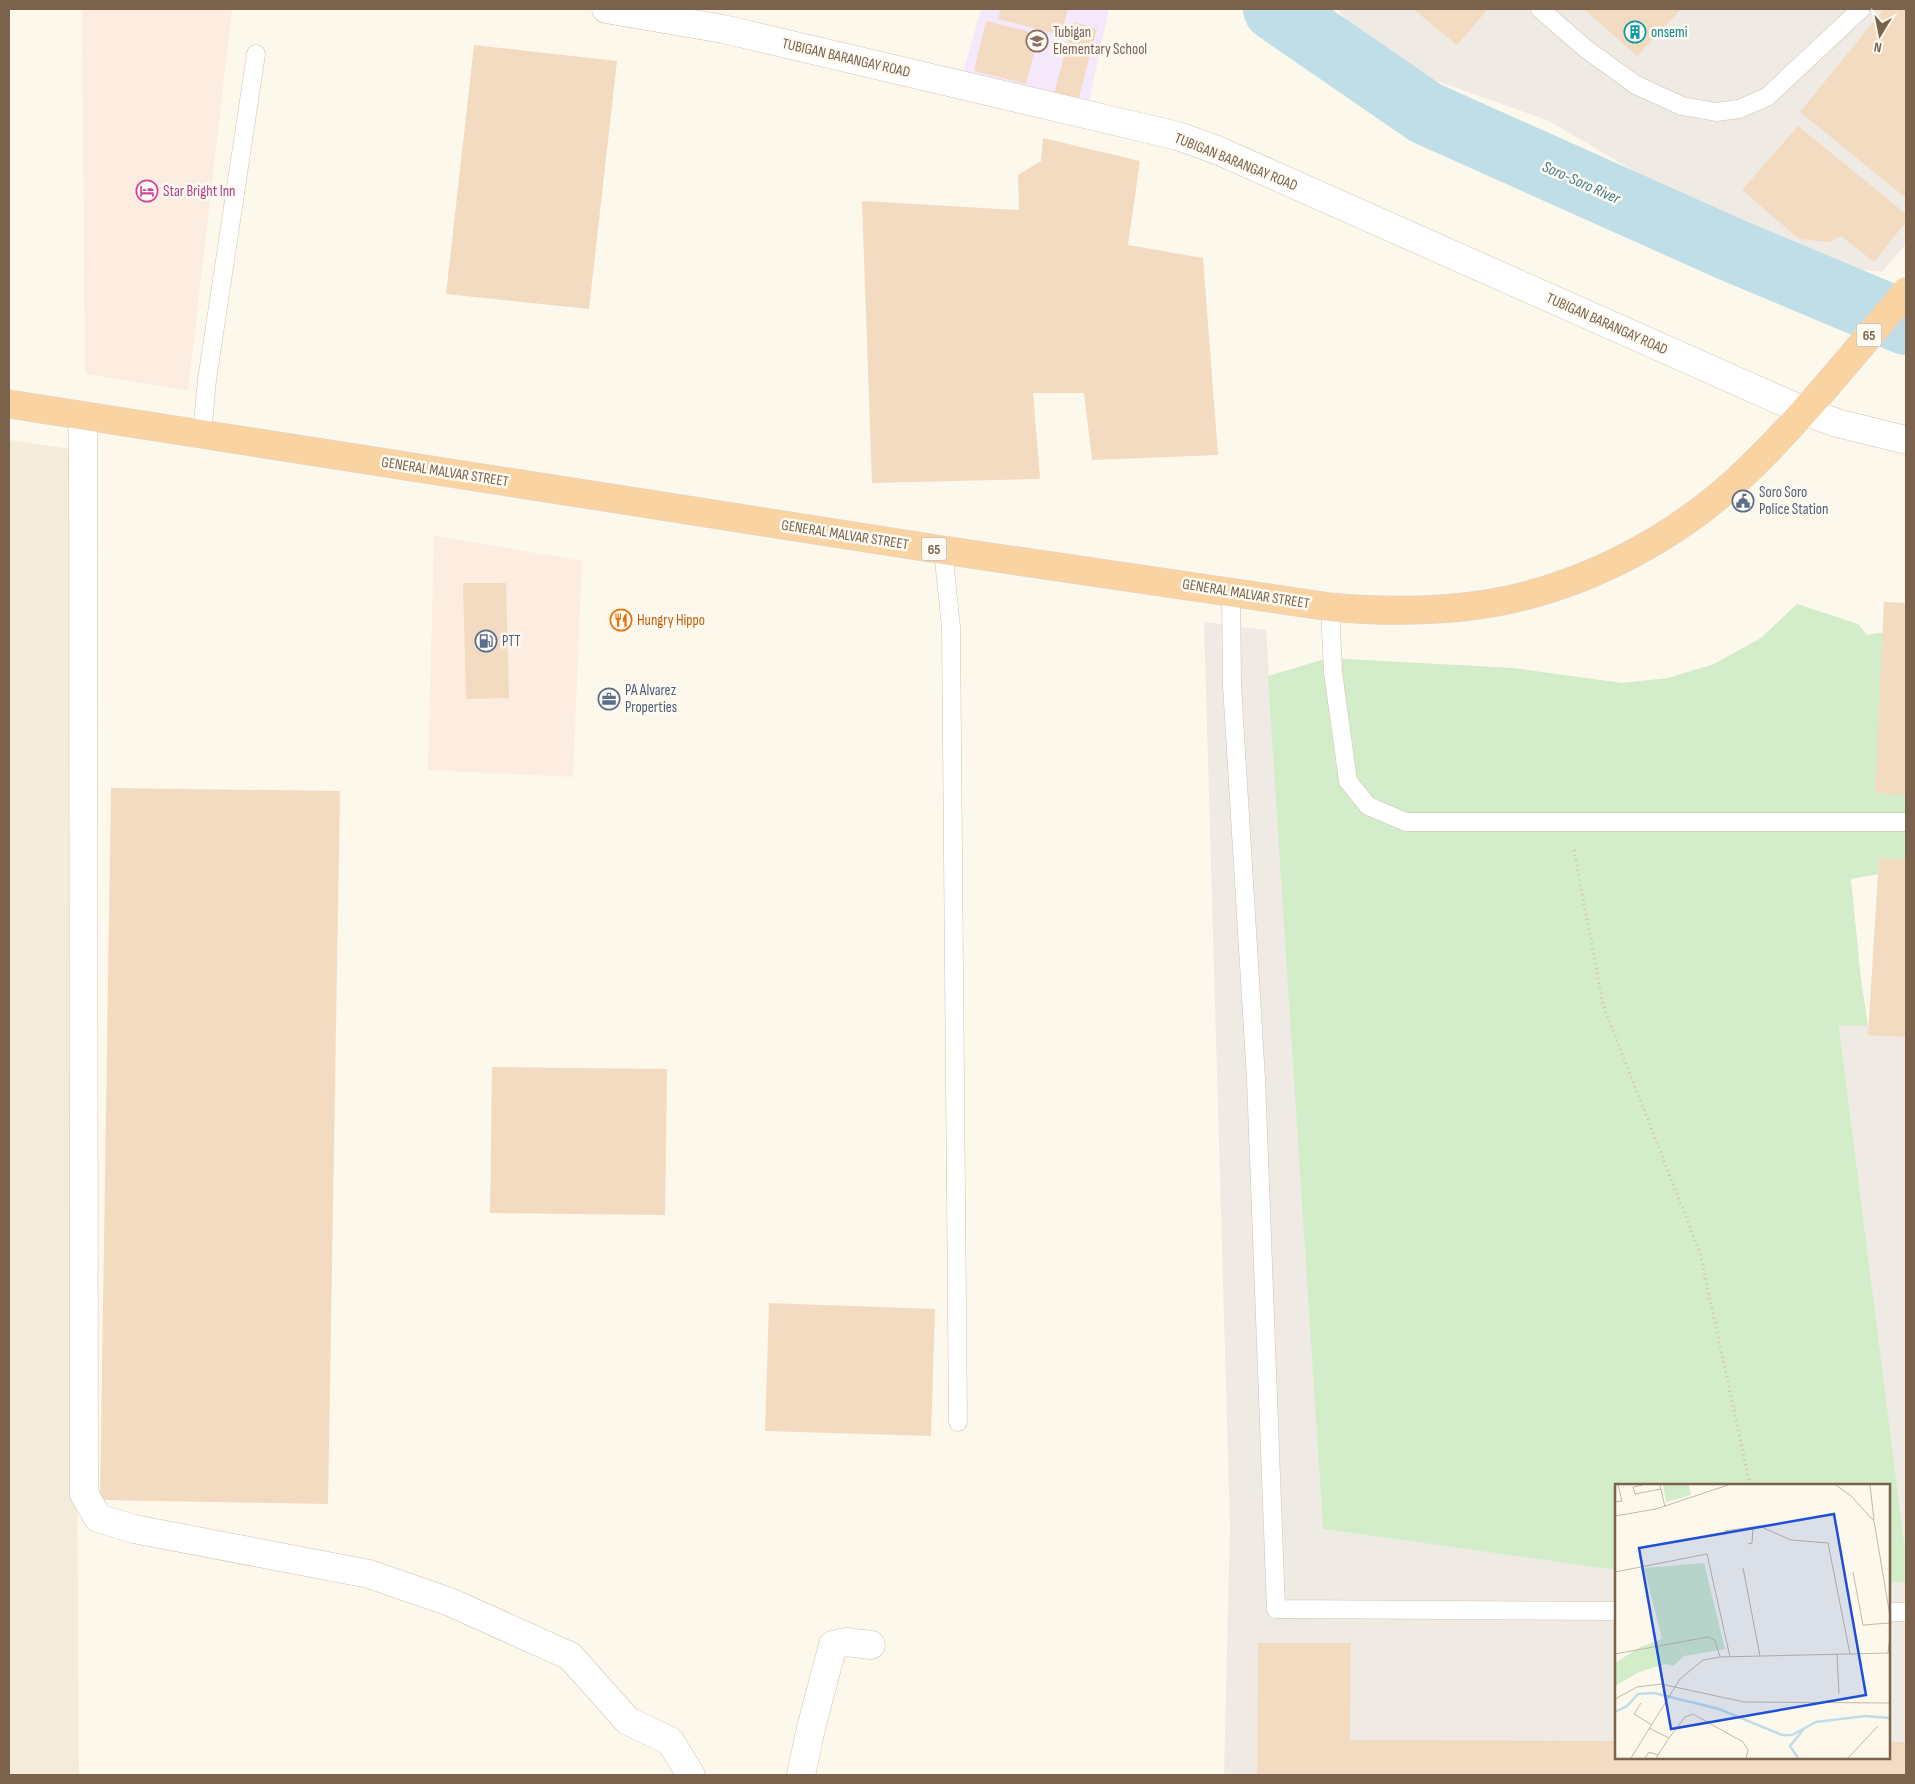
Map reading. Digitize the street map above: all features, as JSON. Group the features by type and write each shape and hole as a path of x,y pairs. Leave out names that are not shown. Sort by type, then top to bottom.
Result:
{"highway":[{"name":"65","path":"1804,411 1906,292"},
{"name":"GENERAL MALVAR STREET","path":"9,404 944,550 1330,607 1391,610 1460,607 1494,602 1562,584 1632,553 1693,516 1752,466 1804,411"}],"street":[{"name":"TUBIGAN BARANGAY ROAD","path":"606,9 723,29 1178,136 1217,150 1804,411 1837,423 1906,440"},
{"path":"83,416 84,1494 98,1518 134,1529 369,1574 450,1602 570,1656 628,1721 670,1741 690,1775"},
{"path":"801,1775 811,1728 833,1645 846,1642 871,1646"}],"lane":[{"path":"1540,9 1586,49 1636,85 1682,106 1716,112 1739,109 1767,97 1861,9"},
{"path":"202,434 207,380 256,54"},
{"path":"944,550 951,627 958,1422"},
{"path":"1231,591 1232,685 1256,1079 1276,1609 1615,1611"},
{"path":"1330,607 1333,672 1348,781 1368,806 1406,822 1906,822"},
{"path":"1890,1612 1906,1612"}],"path":[{"path":"1569,822 1603,1005 1700,1253 1750,1484"}],"shaded area":[{"name":"Star Bright Inn","path":"82,9 232,9 188,390 85,374"},
{"name":"Tubigan Elementary School","path":"981,9 1109,9 1088,106 963,73"},
{"path":"1337,9 1906,9 1906,244 1882,272 1785,260 1549,121 1387,63"},
{"path":"9,440 71,449 79,1775 9,1775"},
{"path":"434,536 582,561 573,777 428,770"},
{"path":"1204,622 1266,630 1323,1529 1615,1570 1615,1759 1890,1759 1890,1582 1906,1583 1906,1775 1224,1775 1230,1526"},
{"path":"1839,1025 1906,1027 1906,1557"}],"green space":[{"path":"1797,604 1858,624 1867,635 1906,629 1906,869 1851,879 1861,979 1868,1026 1839,1026 1906,1557 1906,1583 1890,1582 1890,1484 1615,1484 1615,1570 1323,1529 1268,676 1328,658 1513,668 1622,683 1668,678 1714,664 1761,638"}],"building":[{"path":"1001,9 1068,9 1061,35 998,19"},
{"path":"1413,9 1488,9 1457,45"},
{"name":"onsemi","path":"1584,9 1681,9 1637,56"},
{"path":"1884,9 1906,9 1906,198 1800,112"},
{"path":"986,21 1039,34 1026,84 974,71"},
{"path":"1073,22 1097,29 1078,101 1054,94"},
{"path":"474,45 617,61 589,309 446,294"},
{"path":"1798,126 1906,214 1906,222 1874,262 1841,236 1830,242 1799,239 1742,190"},
{"path":"1043,138 1140,161 1128,245 1203,258 1218,455 1092,460 1084,393 1033,393 1040,479 872,483 862,201 1019,210 1018,175 1041,161"},
{"name":"PTT","path":"463,583 506,583 509,698 466,699"},
{"path":"1884,602 1906,603 1906,795 1875,793"},
{"path":"111,788 340,791 328,1504 100,1500"},
{"path":"1879,858 1906,860 1906,1037 1868,1035"},
{"path":"492,1067 667,1069 665,1215 490,1213"},
{"path":"769,1303 935,1309 931,1436 765,1431"},
{"path":"1258,1643 1351,1643 1350,1740 1615,1741 1615,1759 1890,1759 1890,1742 1906,1742 1906,1775 1257,1775"}],"waterway":[{"name":"Soro-Soro River","path":"1275,9 1426,113 1732,250 1906,323"}],"place":[{"name":"onsemi","path":"1635,32"},
{"name":"Tubigan Elementary School","path":"1037,41"},
{"name":"Star Bright Inn","path":"147,191"},
{"name":"Soro Soro Police Station","path":"1743,501"},
{"name":"Hungry Hippo","path":"621,620"},
{"name":"PTT","path":"486,641"},
{"name":"PA Alvarez Properties","path":"609,699"}]}
